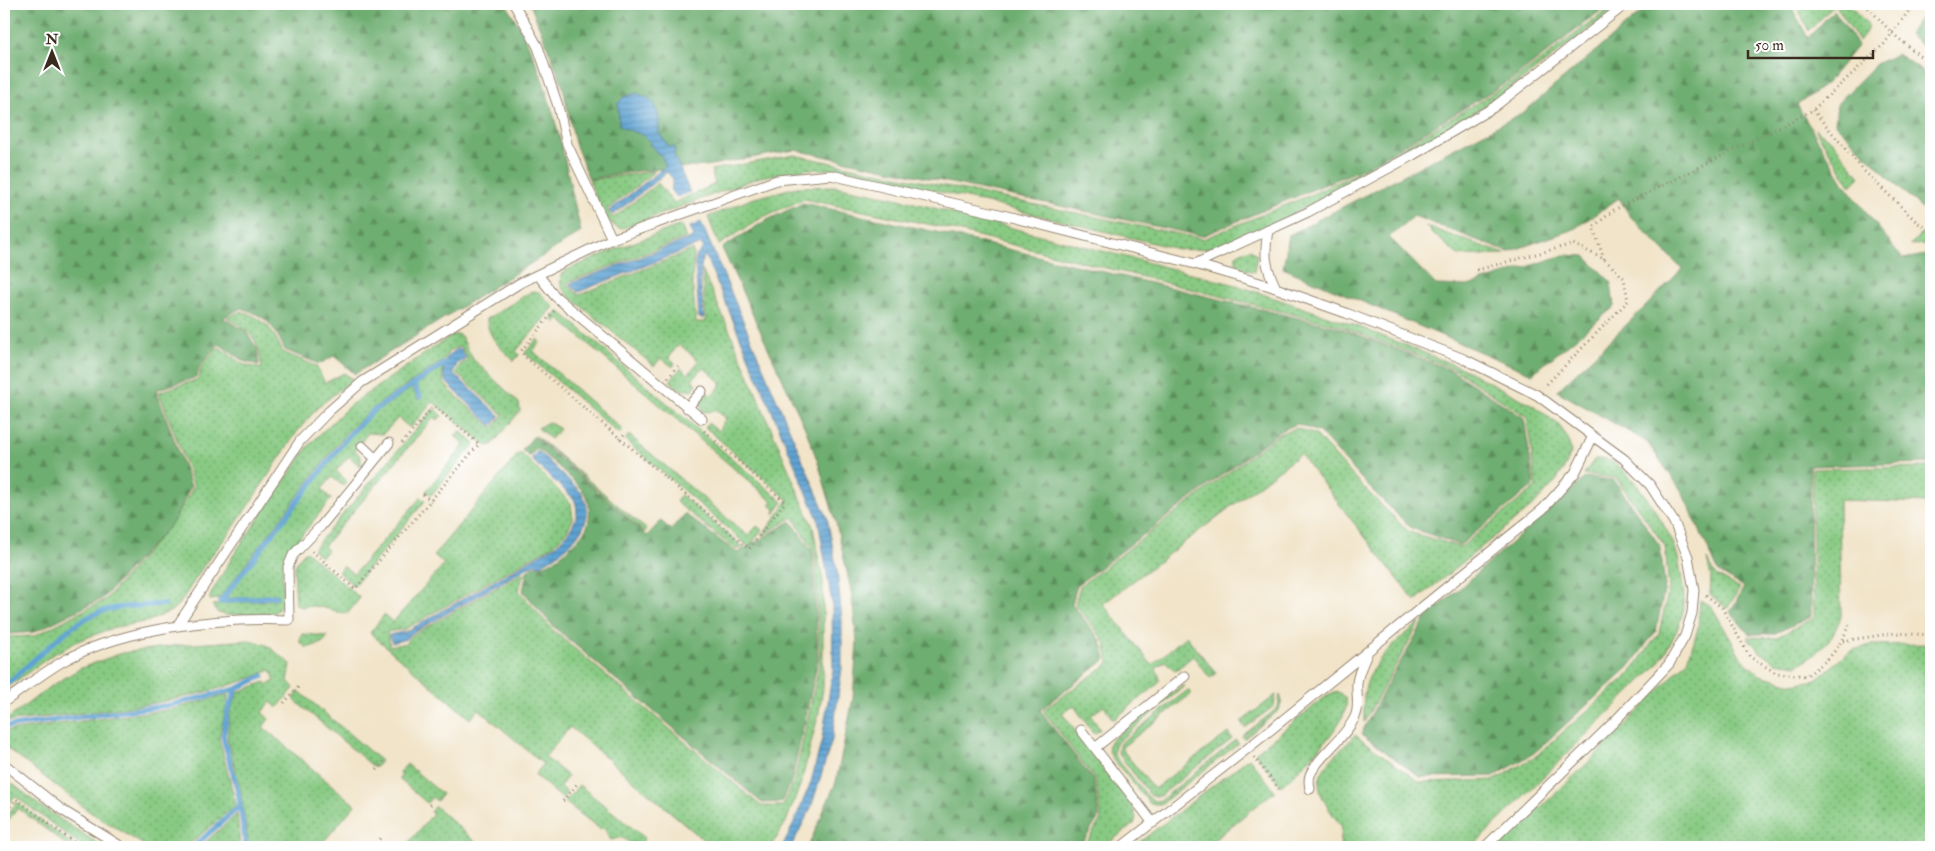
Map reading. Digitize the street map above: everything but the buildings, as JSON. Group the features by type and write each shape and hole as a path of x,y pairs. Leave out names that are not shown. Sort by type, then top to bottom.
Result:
{"lane":[{"path":"514,4 538,47 558,106 567,144 612,239"},
{"path":"1195,264 1308,212 1413,155 1494,107 1626,4"},
{"path":"176,626 300,441 328,412 362,382 520,284 612,239 777,180 831,175 995,213 1195,264 1276,288 1464,358 1537,395 1624,458 1650,485 1674,522 1688,557 1694,590 1692,613 1685,636 1669,664 1614,722 1485,847"},
{"path":"1268,230 1265,249 1267,270 1276,288"},
{"path":"538,275 562,302 687,408 699,422"},
{"path":"687,408 702,391"},
{"path":"1122,847 1368,652 1543,509 1575,473 1593,436"},
{"path":"4,702 65,660 95,646 176,626 219,622 289,620 288,567 293,555 321,526 389,443"},
{"path":"362,446 376,458"},
{"path":"1310,789 1308,781 1312,771 1343,735 1356,716 1357,684 1360,668 1368,652"},
{"path":"1095,748 1185,676"},
{"path":"1081,730 1153,823"},
{"path":"4,764 62,810 122,847"}],"path":[{"path":"1866,4 1892,33 1931,65"},
{"path":"1604,259 1593,227 1614,210 1813,110 1884,44 1914,4"},
{"path":"1813,110 1864,170 1918,223 1931,229"},
{"path":"1477,270 1574,244 1604,259 1624,278 1628,301 1537,395"},
{"path":"562,302 520,351 749,549 785,502 699,422"},
{"path":"310,550 355,590 479,444 434,406 402,443"},
{"path":"620,439 626,432"},
{"path":"423,494 431,501"},
{"path":"1694,590 1706,595 1722,608 1750,657 1776,673 1806,676 1828,661 1842,641 1849,626"},
{"path":"1842,641 1895,633 1931,635"},
{"path":"284,703 299,686"},
{"path":"1252,755 1279,789"},
{"path":"377,770 386,760"},
{"path":"563,801 577,784"},
{"path":"4,814 16,798 80,847"},
{"path":"430,806 433,801"},
{"path":"373,847 382,837"}],"green space":[{"path":"10,4 506,4 534,57 544,85 561,144 581,232 355,374 334,356 319,364 285,350 269,323 250,311 241,308 223,318 246,331 257,349 259,365 243,361 219,344 199,367 197,377 156,390 191,486 173,522 103,598 34,632 9,634 4,614 4,10"},
{"path":"530,4 1609,4 1517,76 1369,166 1202,236 795,150 706,166 637,171 589,179 575,143 562,83"},
{"path":"1615,4 1622,4 1521,81 1463,120 1298,211 1240,239 1209,248 1194,250 1178,249 850,170 808,169 760,177 621,229 609,221 605,215 589,180 655,171 607,210 613,218 658,183 674,203 715,184 711,170 794,155 1203,239 1310,195 1371,167 1516,79"},
{"path":"1651,4 1790,4 1808,38 1834,10 1858,45 1826,84 1797,105 1845,185 1903,259 1931,254 1931,463 1810,466 1811,617 1773,634 1749,634 1730,612 1744,587 1719,572 1681,490 1647,442 1557,391 1682,269 1630,216 1619,198 1574,229 1508,252 1414,216 1389,237 1436,285 1468,286 1564,255 1585,256 1611,282 1614,307 1532,374 1283,268 1289,235 1524,112"},
{"path":"1795,4 1835,4 1809,31"},
{"path":"1835,4 1848,4 1868,24 1866,32 1859,41"},
{"path":"1931,4 1931,52 1909,34"},
{"path":"1897,54 1931,79 1931,216 1898,187 1835,124 1837,104 1876,64"},
{"path":"1815,129 1832,141 1860,177 1851,186"},
{"path":"835,186 891,197 1236,285 1357,326 1462,368 1533,405 1558,424 1568,439 1571,452 1566,465 1556,481 1536,503 1415,601 1300,454 1103,604 1152,665 1186,636 1216,673 1210,678 1193,656 1175,671 1165,661 1156,668 1160,679 1157,685 1113,720 1104,706 1091,715 1100,730 1094,734 1074,706 1062,713 1133,808 1136,818 1134,824 1103,847 1084,847 1101,819 1096,781 1043,710 1109,663 1105,642 1075,604 1080,586 1279,434 1296,428 1316,435 1362,486 1409,532 1461,547 1536,487 1527,417 1454,369 1340,326 937,226 804,199 763,217 719,245 708,217 751,199 797,187"},
{"path":"803,203 936,232 1340,328 1451,370 1524,418 1534,485 1460,545 1411,528 1368,486 1319,432 1297,424 1280,431 1077,585 1072,604 1101,641 1106,659 1040,710 1094,781 1099,817 1080,847 808,847 836,782 853,699 857,641 851,590 836,523 818,462 805,428 722,248 765,221"},
{"path":"681,225 686,238 566,283 579,295 692,250 694,254 692,280 696,322 706,322 702,270 813,527 823,581 823,688 819,712 801,783 786,822 771,847 712,847 570,727 545,757 568,776 560,786 567,792 563,799 535,775 543,764 479,709 470,719 370,633 384,615 393,622 444,564 434,555 520,452 571,503 573,519 567,531 554,545 405,629 387,632 390,646 407,643 411,636 524,572 519,591 554,631 761,806 783,806 794,781 820,662 815,552 793,517 762,536 788,500 705,427 708,423 718,431 726,418 717,411 703,412 702,406 702,399 707,392 712,396 722,384 703,367 692,380 697,384 693,390 681,390 670,381 681,368 688,374 699,361 679,344 669,357 675,363 673,367 661,358 654,366 570,297 560,282 561,275 567,270 616,249"},
{"path":"1425,226 1505,254 1459,256"},
{"path":"1921,234 1931,236 1931,244 1910,245"},
{"path":"1251,249 1257,255 1254,272 1242,268 1236,263 1236,255"},
{"path":"532,291 539,292 554,307 516,351 519,355 514,361 492,337 487,319"},
{"path":"241,311 262,321 271,331 283,352 316,366 325,383 344,373 353,379 318,407 297,432 234,527 207,561 180,603 171,611 149,621 116,627 80,640 52,655 4,690 4,628 6,637 34,636 106,599 173,522 194,486 159,392 199,379 201,367 219,347 242,364 262,369 253,337 227,318"},
{"path":"559,311 783,502 774,514 775,509 770,505 772,501 559,319 556,323 552,319"},
{"path":"457,334 461,336 473,359 519,403 520,411 492,445 487,446 433,402 410,428 398,418 383,434 368,433 355,450 361,457 361,467 349,456 336,471 347,481 343,486 332,477 322,489 331,499 284,557 282,570 283,601 280,608 273,613 227,615 218,613 212,605 278,599 278,594 224,599 350,436 374,413 412,388 418,400 422,398 416,385 442,368 444,383 493,428 503,415 456,373 460,365 468,360 461,346 449,351 443,361 374,407 346,433 219,599 210,600 213,590 236,551 310,444 349,406 449,337"},
{"path":"537,339 540,342 533,351 623,430 619,434 525,353"},
{"path":"434,408 442,416 438,420 434,417 324,546 328,550 321,557 313,549"},
{"path":"548,422 560,429 551,439 538,428"},
{"path":"460,431 475,444 431,495 426,491 465,444 455,436"},
{"path":"629,435 748,536 757,526 762,530 749,547 625,440"},
{"path":"534,436 647,536 661,521 671,530 685,514 737,553 791,521 813,552 818,660 792,779 782,802 762,803 554,627 523,591 527,571 534,566 544,565 553,561 568,549 586,529 590,514 587,498 572,479 537,448 529,457 522,450"},
{"path":"536,436 647,530 644,532"},
{"path":"1595,459 1606,459 1615,464 1636,483 1655,510 1676,550 1683,584 1684,606 1677,629 1657,665 1472,847 1340,847 1342,827 1323,798 1319,787 1320,778 1332,759 1355,735 1420,782 1495,780 1536,756 1630,673 1659,633 1669,588 1665,546 1616,478 1584,474"},
{"path":"1931,467 1931,503 1839,500 1841,617 1832,637 1813,656 1797,665 1776,662 1760,652 1747,637 1775,638 1814,618 1812,469"},
{"path":"1586,477 1614,480 1660,546 1665,586 1656,631 1629,667 1534,753 1495,776 1420,777 1361,734 1388,683 1426,618"},
{"path":"681,495 743,547 736,550 676,502"},
{"path":"421,497 425,501 354,586 338,572 343,566 354,574"},
{"path":"306,551 360,598 348,613 344,614 317,607 301,607 296,604 294,570 297,560"},
{"path":"1707,559 1716,575 1740,588 1727,609 1710,594 1711,577"},
{"path":"1700,600 1712,607 1742,659 1760,675 1793,684 1816,680 1850,651 1871,645 1931,644 1931,847 1499,847 1595,756 1688,660 1698,628"},
{"path":"1420,622 1364,722 1364,695 1371,672 1393,645"},
{"path":"303,634 327,636 322,643 307,648 299,641"},
{"path":"250,640 267,645 291,664 288,681 294,688 277,708 271,702 262,712 269,719 263,727 355,805 319,847 249,847 240,787 227,738 230,712 238,692 265,682 267,685 275,681 271,670 206,692 173,699 106,710 4,722 48,688 81,668 122,653 179,645"},
{"path":"1181,686 1185,686 1116,743 1114,749 1114,755 1149,798 1154,801 1161,800 1236,740 1239,743 1161,804 1150,804 1113,759 1109,750 1109,744 1110,741"},
{"path":"1188,690 1191,694 1121,748 1154,789 1228,733 1232,739 1160,796 1151,796 1118,753 1119,744"},
{"path":"299,691 381,761 375,768 293,699"},
{"path":"1338,692 1346,700 1346,709 1340,720 1321,746 1281,786 1255,753 1329,694"},
{"path":"229,694 219,738 236,805 186,847 147,847 90,812 4,746 4,732 6,731 173,709"},
{"path":"1276,695 1274,706 1245,728 1241,722"},
{"path":"1280,695 1282,701 1279,710 1244,739 1242,736 1278,708"},
{"path":"1249,758 1275,791 1205,847 1133,847"},
{"path":"407,764 442,794 437,801 432,797 427,803 399,779 402,775 399,773"},
{"path":"4,777 42,807 103,847 83,847 15,796 4,810"},
{"path":"579,785 645,838 638,847 634,847 622,837 611,840 603,827 600,829 565,802"},
{"path":"17,802 76,847 69,847 18,808 7,822 4,819"},
{"path":"435,806 481,847 405,847 433,814 430,812"},
{"path":"237,814 240,847 200,847"}],"water":[{"path":"637,93 650,99 655,105 659,118 659,133 669,147 675,147 674,155 690,192 677,197 671,191 673,179 667,172 613,215 609,211 666,166 661,155 658,154 648,139 619,125 618,103 624,97"},
{"path":"701,222 827,517 837,570 842,620 842,668 832,740 811,808 791,847 782,847 811,782 822,739 833,669 832,604 818,519 705,255 702,260 700,276 704,318 699,318 695,263 697,255 703,248 701,244 578,292 569,284 694,237 690,227"},
{"path":"460,348 466,359 457,364 453,373 500,416 492,426 446,382 443,371 445,362 450,354"},
{"path":"538,451 581,492 586,504 587,515 578,535 570,544 541,565 534,564 409,635 406,639 392,643 389,635 407,631 555,546 569,531 577,513 574,499 531,459"}],"waterway":[{"path":"276,596 220,602 349,435 373,411 444,364"},
{"path":"413,384 420,397"},
{"path":"4,686 61,636 85,619 113,608 165,604"},
{"path":"4,727 171,705 236,689 263,676"},
{"path":"236,689 227,713 223,737 238,792 246,847"},
{"path":"193,847 240,806"}]}
